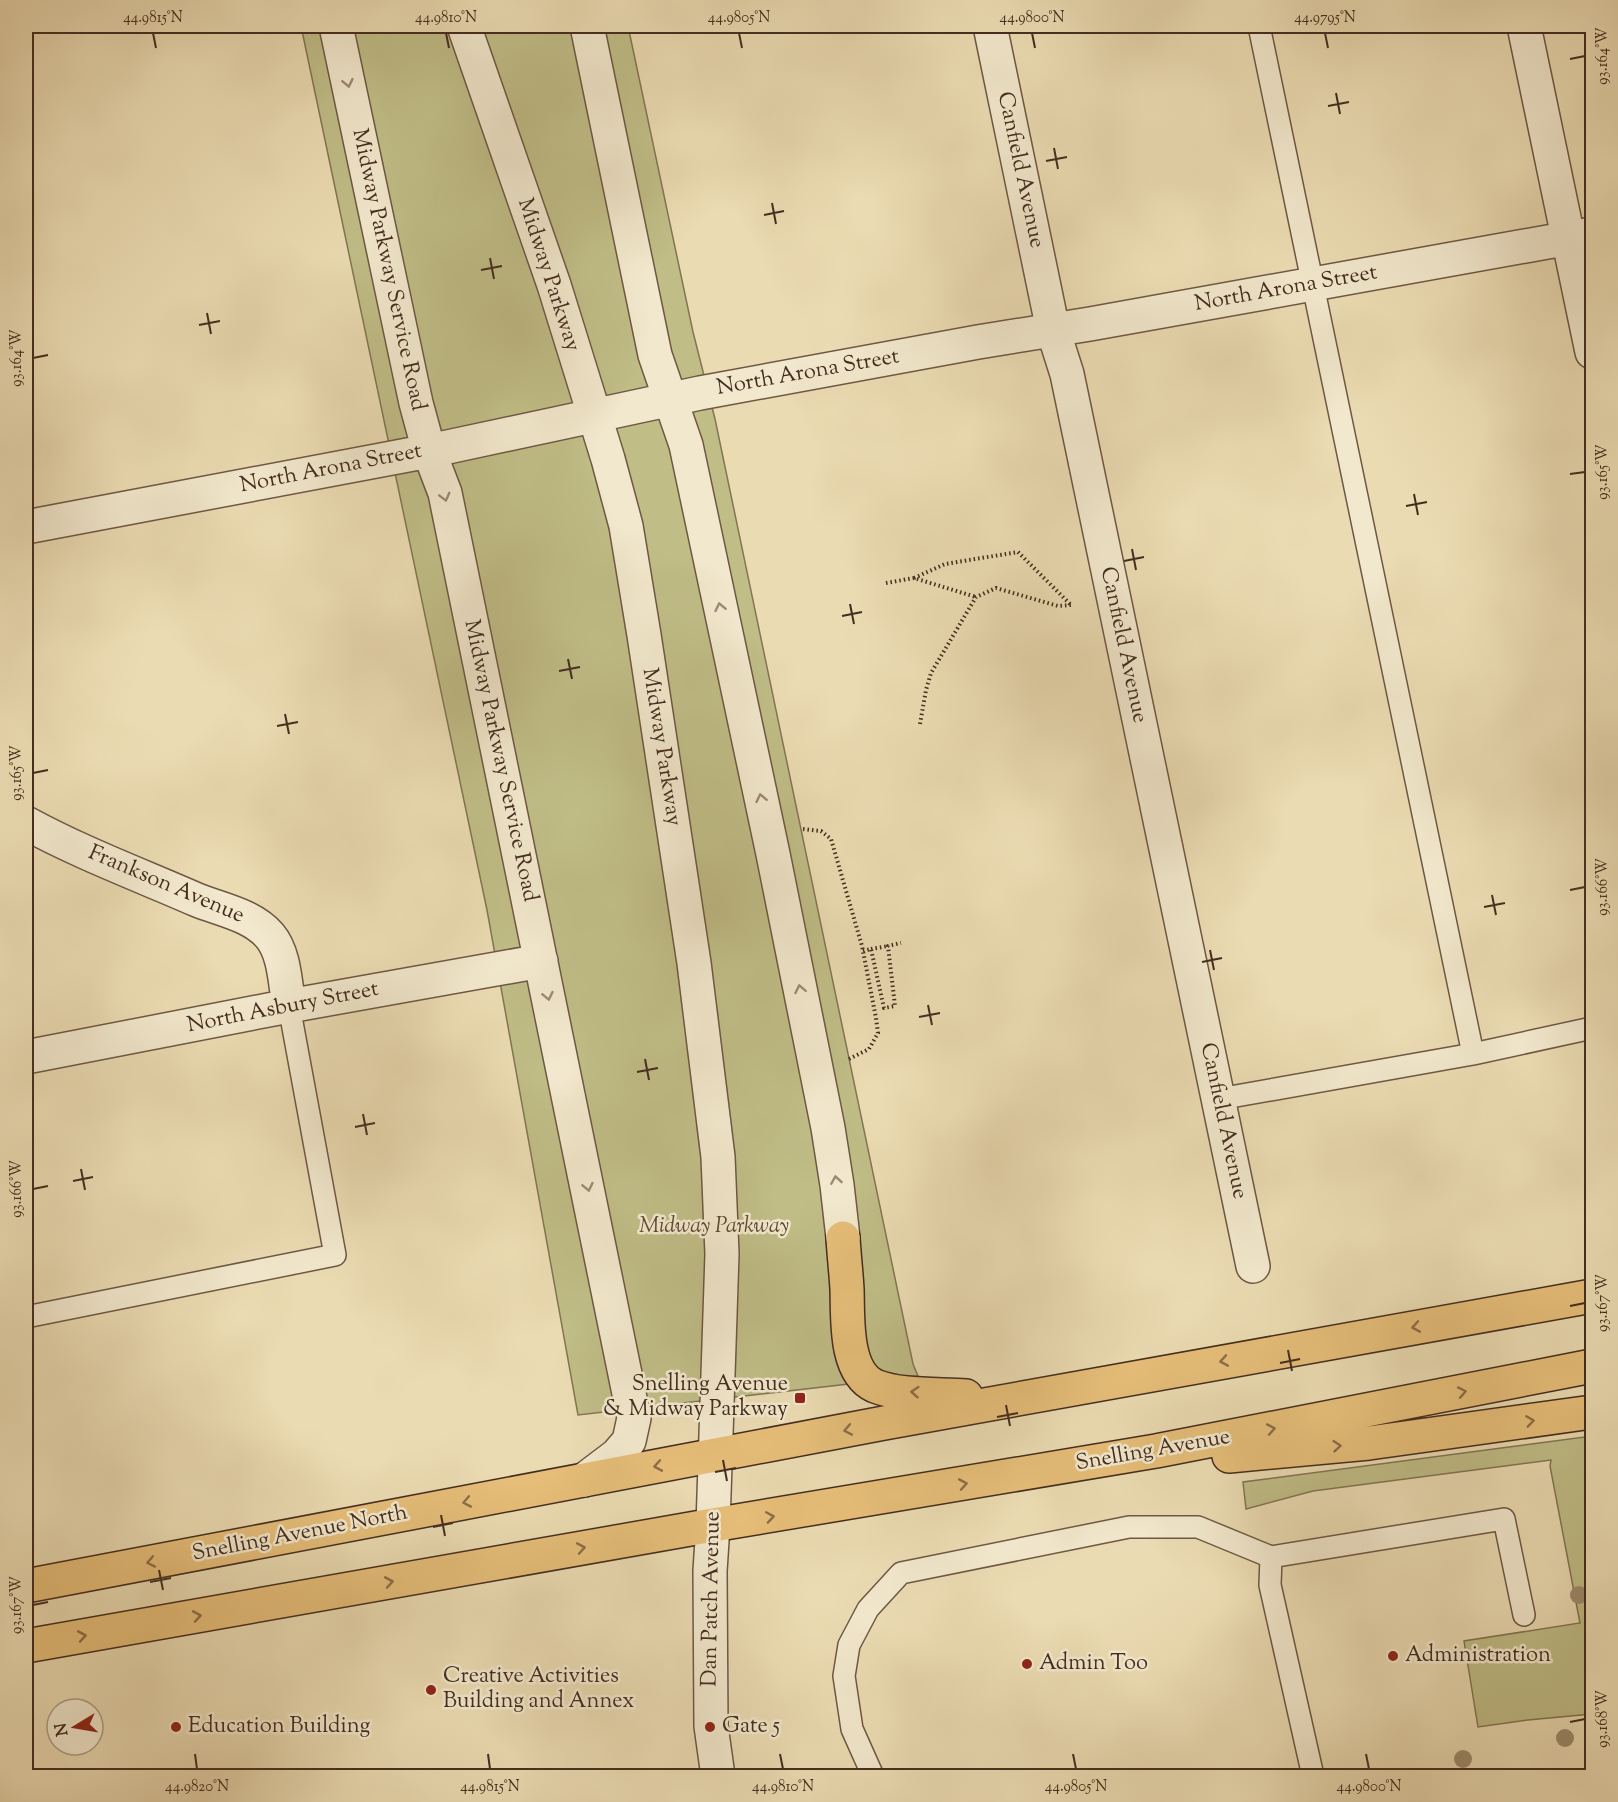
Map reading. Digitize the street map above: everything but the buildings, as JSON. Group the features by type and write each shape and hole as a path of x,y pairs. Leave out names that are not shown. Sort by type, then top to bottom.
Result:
{"main road":[{"path":"843,1238 849,1340 855,1363 868,1382 895,1391 1016,1399"},
{"path":"1473,1316 1593,1279"},
{"path":"716,1456 1016,1399 1593,1296"},
{"name":"Snelling Avenue","path":"712,1525 1156,1451 1593,1366"},
{"path":"1007,1477 1369,1443 1593,1412"},
{"name":"Snelling Avenue North","path":"26,1586 716,1456"},
{"path":"26,1646 712,1525"}],"street":[{"name":"Midway Parkway Service Road","path":"336,26 416,403 429,451 445,493 634,1418 629,1441 617,1455 584,1480"},
{"name":"Midway Parkway","path":"464,26 554,285 608,459 627,537 644,635 709,1075 718,1157 722,1254 714,1492"},
{"path":"586,26 655,355 686,445 773,854 828,1128 843,1238"},
{"name":"Canfield Avenue","path":"990,26 1053,330 1066,375 1253,1266"},
{"path":"1524,26 1581,236 1593,352"},
{"name":"North Arona Street","path":"26,526 429,451 669,399 1581,236"},
{"name":"Frankson Avenue","path":"26,824 257,924 271,937 280,954 289,1006"},
{"name":"North Asbury Street","path":"26,1057 289,1006 541,961"},
{"name":"Dan Patch Avenue","path":"714,1492 710,1571 711,1726 718,1776"}],"lane":[{"path":"1259,26 1473,1054"},
{"path":"26,1317 335,1255 289,1006"},
{"path":"1219,1099 1473,1054 1593,1028"},
{"path":"873,1776 852,1729 844,1676 849,1645 868,1609 901,1574 1129,1527 1198,1527 1271,1557 1504,1519 1524,1615"},
{"path":"1271,1557 1270,1585 1313,1776"}],"path":[{"path":"886,583 914,578 945,564 1018,552 1071,605 1058,606 996,588 976,597 931,673 920,724"},
{"path":"914,578 976,597"},
{"path":"795,829 821,831 831,839 863,951 878,1033 869,1049 843,1061"},
{"path":"863,951 901,943"},
{"path":"871,949 884,1008 895,1006 888,946"}],"green space":[{"name":"Midway Parkway","path":"301,26 628,26 693,332 715,419 913,1364 918,1376 578,1415 487,910"},
{"path":"1592,1436 1592,1714 1478,1727 1464,1641 1580,1623 1550,1466 1551,1460 1313,1491 1246,1509 1243,1482"}],"place":[{"name":"Snelling Avenue & Midway Parkway","path":"800,1398"},
{"name":"Administration","path":"1393,1656"},
{"name":"Admin Too","path":"1027,1664"},
{"name":"Creative Activities Building and Annex","path":"431,1690"},
{"name":"Education Building","path":"176,1727"},
{"name":"Gate 5","path":"710,1727"}]}
